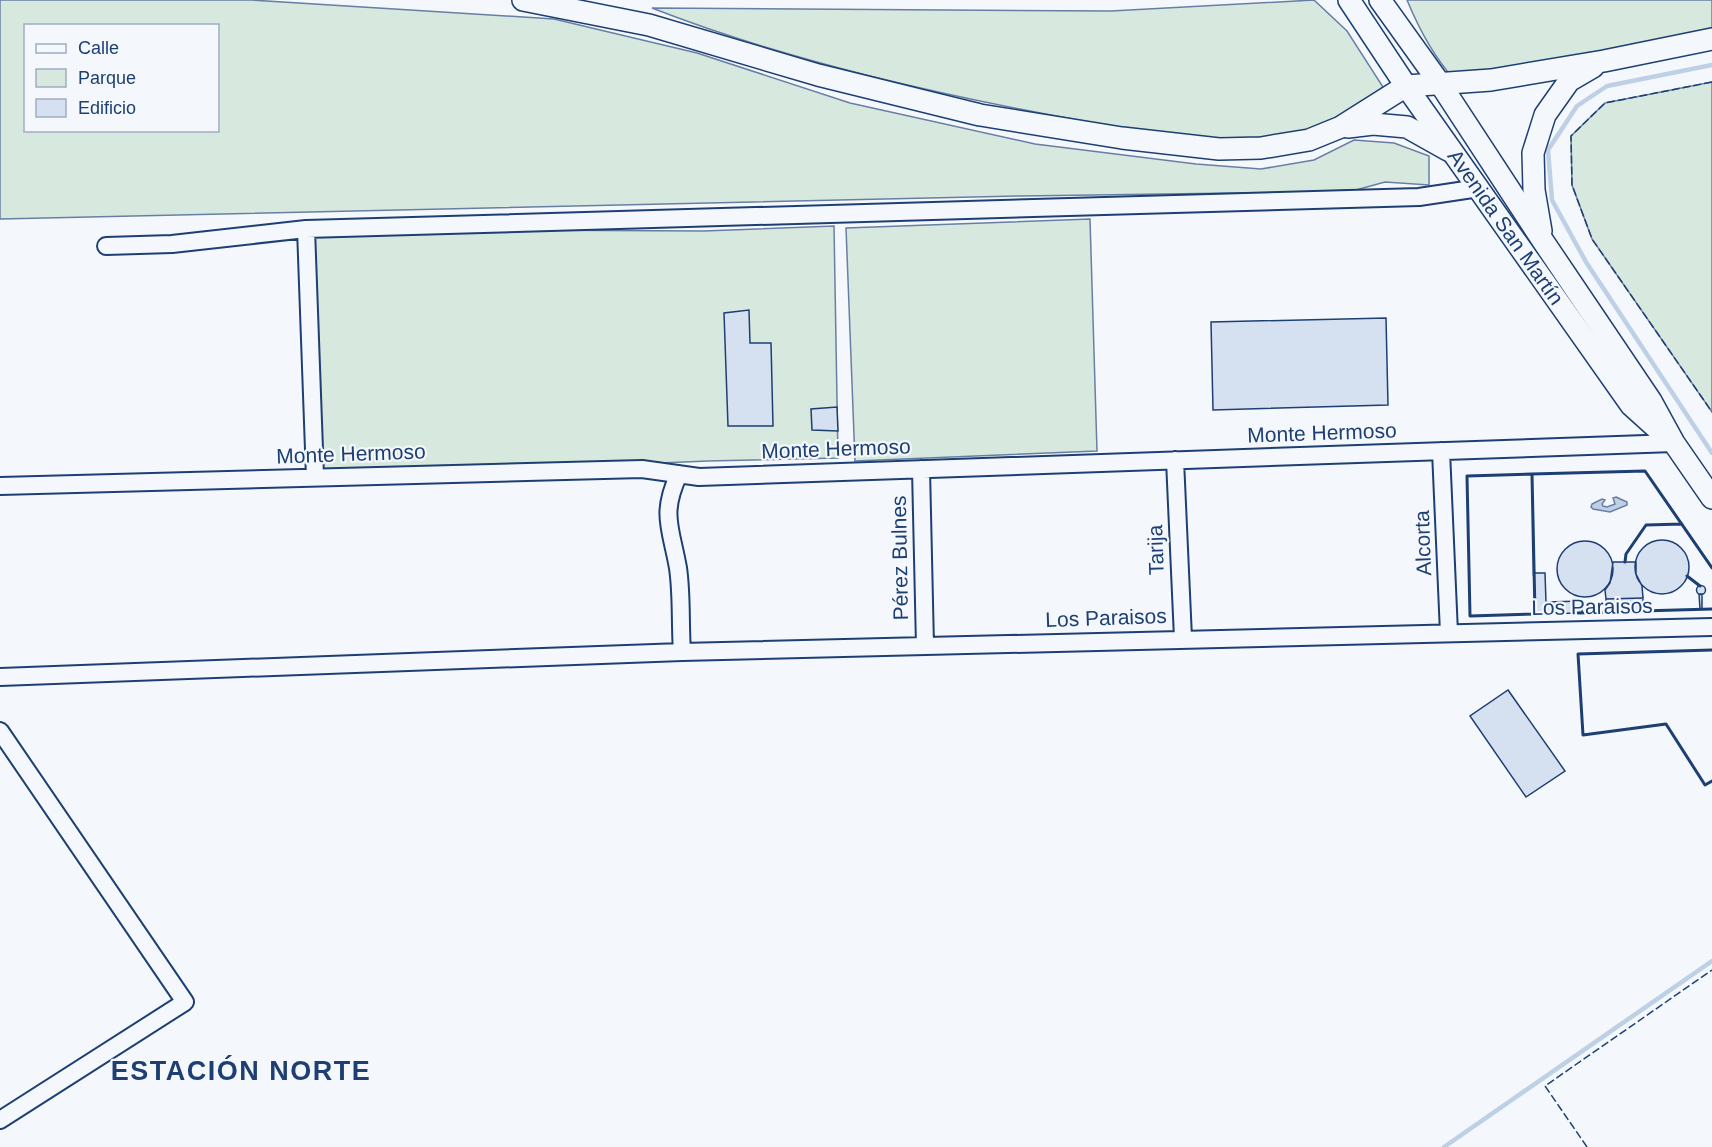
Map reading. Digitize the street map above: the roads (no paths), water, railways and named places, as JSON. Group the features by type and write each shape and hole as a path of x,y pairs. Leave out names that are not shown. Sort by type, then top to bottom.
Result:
{"main road":[{"path":"523,0 650,25 818,75 981,115 1110,136 1219,149 1261,148 1309,140 1341,128 1406,86 1491,80 1604,61 1712,39"},
{"name":"Avenida San Martín","path":"1348,0 1631,405 1674,443"},
{"name":"Avenida San Martín","path":"1380,0 1441,85 1651,401 1674,443 1712,498"},
{"path":"1543,241 1534,190 1533,153 1545,115 1569,81 1604,61"},
{"path":"1341,128 1373,124 1407,128 1456,154"}],"street":[{"path":"106,246 172,244 306,229 1419,197 1479,188"},
{"path":"306,229 315,477"},
{"name":"Monte Hermoso","path":"0,486 642,468 699,477 1674,443"},
{"name":"Alcorta","path":"1441,451 1449,633"},
{"name":"Tarija","path":"1175,460 1182,638"},
{"name":"Pérez Bulnes","path":"921,469 925,646"},
{"path":"679,474 671,490 668,506 670,537 678,568 682,652"},
{"name":"Los Paraisos","path":"0,677 682,652 1182,638 1712,627"},
{"path":"0,731 185,1002 0,1120"}],"water":[{"path":"1613,498 1627,502 1627,505 1610,512 1591,507 1592,504 1602,499 1605,500 1603,506 1615,504"}],"waterway":[{"path":"1712,65 1607,86 1577,106 1548,150 1552,200 1586,262 1712,453"},
{"path":"1444,1147 1712,961"}],"district":[{"name":"ESTACIÓN NORTE","path":"241,1071"}]}
